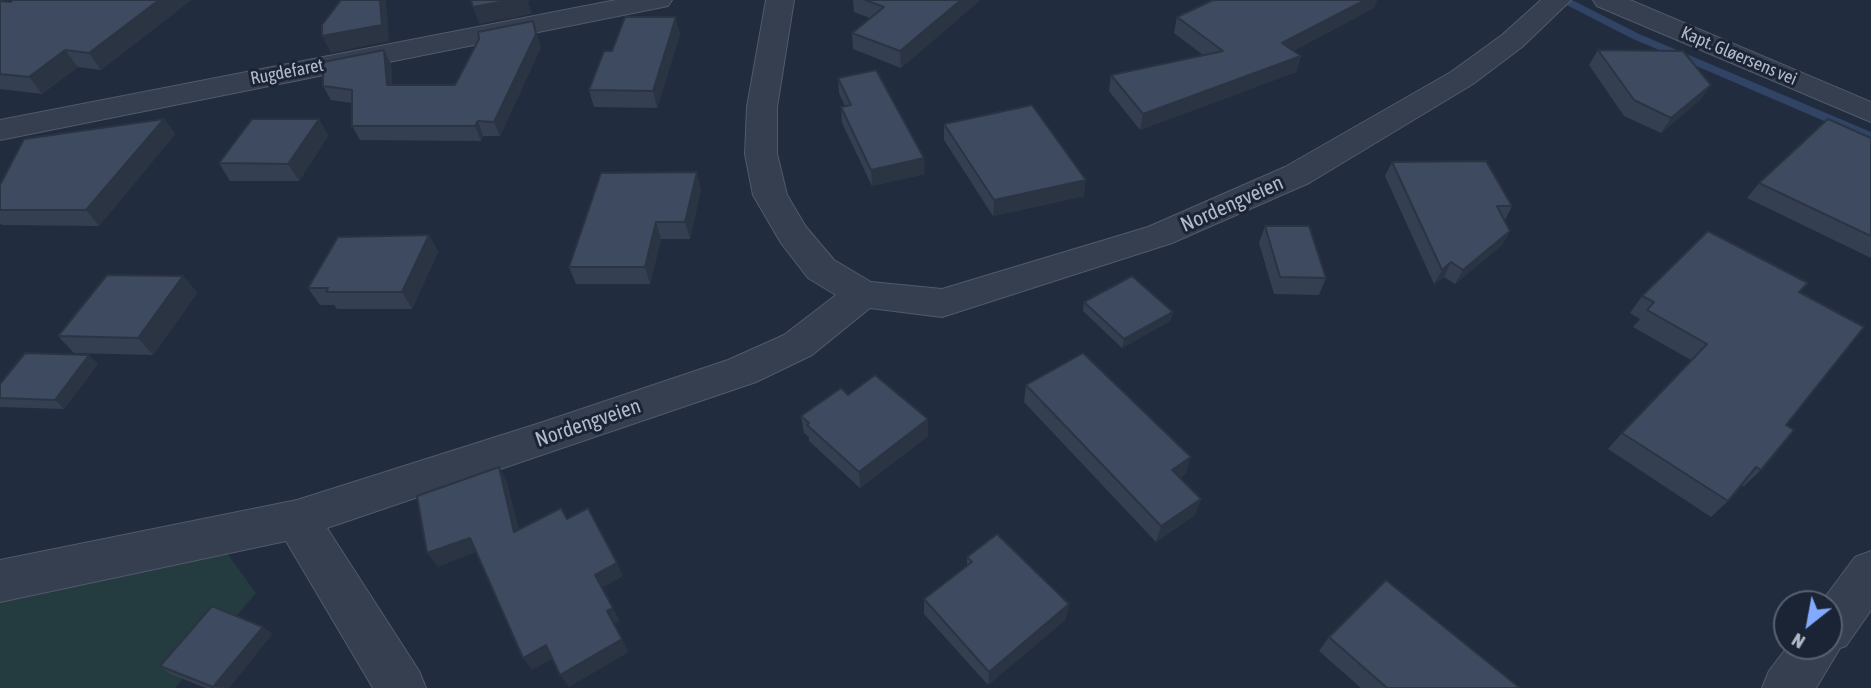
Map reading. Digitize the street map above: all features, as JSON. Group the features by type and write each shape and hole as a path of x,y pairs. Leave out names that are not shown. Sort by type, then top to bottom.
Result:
{"street":[{"name":"Rugdefaret","path":"0,130 658,0"},
{"name":"Nordengveien","path":"780,0 762,107 761,154 770,195 793,235 821,269 863,294 942,303 1160,235 1297,175 1462,78 1512,41 1557,0"},
{"name":"Kapt. Gløersens vei","path":"1607,0 1871,113"},
{"name":"Nordengveien","path":"0,581 297,519 742,371 798,345 863,294"},
{"path":"297,519 401,688"},
{"path":"1843,611 1871,572"},
{"path":"1787,688 1807,660"}],"green space":[{"path":"224,549 256,593 175,688 0,688 0,599"}],"building":[{"path":"159,0 89,53 65,50 29,77 0,74 0,1"},
{"path":"341,0 380,0 382,25 322,36 322,25"},
{"path":"471,0 511,0 473,7"},
{"path":"865,0 961,0 900,51 852,33 884,7"},
{"path":"1213,0 1365,0 1282,43 1301,56 1143,114 1111,75 1223,51 1177,17"},
{"path":"625,17 676,17 653,91 589,90 604,51 612,51"},
{"path":"533,21 536,34 494,122 478,121 475,126 352,126 352,90 323,86 323,62 384,50 387,85 455,85 479,39 478,32"},
{"path":"1598,50 1683,51 1711,85 1671,118 1634,100"},
{"path":"876,70 924,158 871,170 841,107 851,105 838,78"},
{"path":"1032,105 1086,180 994,200 944,124"},
{"path":"164,119 86,210 0,210 0,185 24,139"},
{"path":"252,119 319,119 288,164 219,163"},
{"path":"1828,119 1871,138 1871,236 1759,183"},
{"path":"1486,161 1512,206 1497,206 1510,231 1463,270 1451,262 1442,270 1392,162"},
{"path":"697,172 685,222 656,222 645,267 569,267 601,173"},
{"path":"1265,226 1309,226 1326,278 1280,277"},
{"path":"1708,231 1808,283 1799,292 1864,327 1786,425 1794,430 1761,470 1756,467 1728,501 1622,433 1707,344 1647,310 1654,302 1642,296"},
{"path":"429,235 402,292 326,292 328,288 308,288 338,237"},
{"path":"107,275 183,276 138,338 58,336"},
{"path":"1132,276 1173,312 1124,339 1084,302"},
{"path":"25,353 89,355 55,400 0,398 0,384"},
{"path":"1083,353 1191,457 1172,470 1201,499 1161,526 1026,385"},
{"path":"875,375 928,419 859,472 807,425 809,423 801,416 841,388 848,395"},
{"path":"499,467 514,532 561,508 567,519 588,508 617,563 595,575 613,608 607,611 622,639 560,675 546,645 523,658 470,538 427,553 417,496"},
{"path":"997,534 1069,604 989,672 924,599 972,562 967,557"},
{"path":"1386,580 1520,688 1387,688 1329,637"},
{"path":"212,606 263,627 213,687 160,666"}],"waterway":[{"path":"1563,0 1635,36 1871,137"}]}
